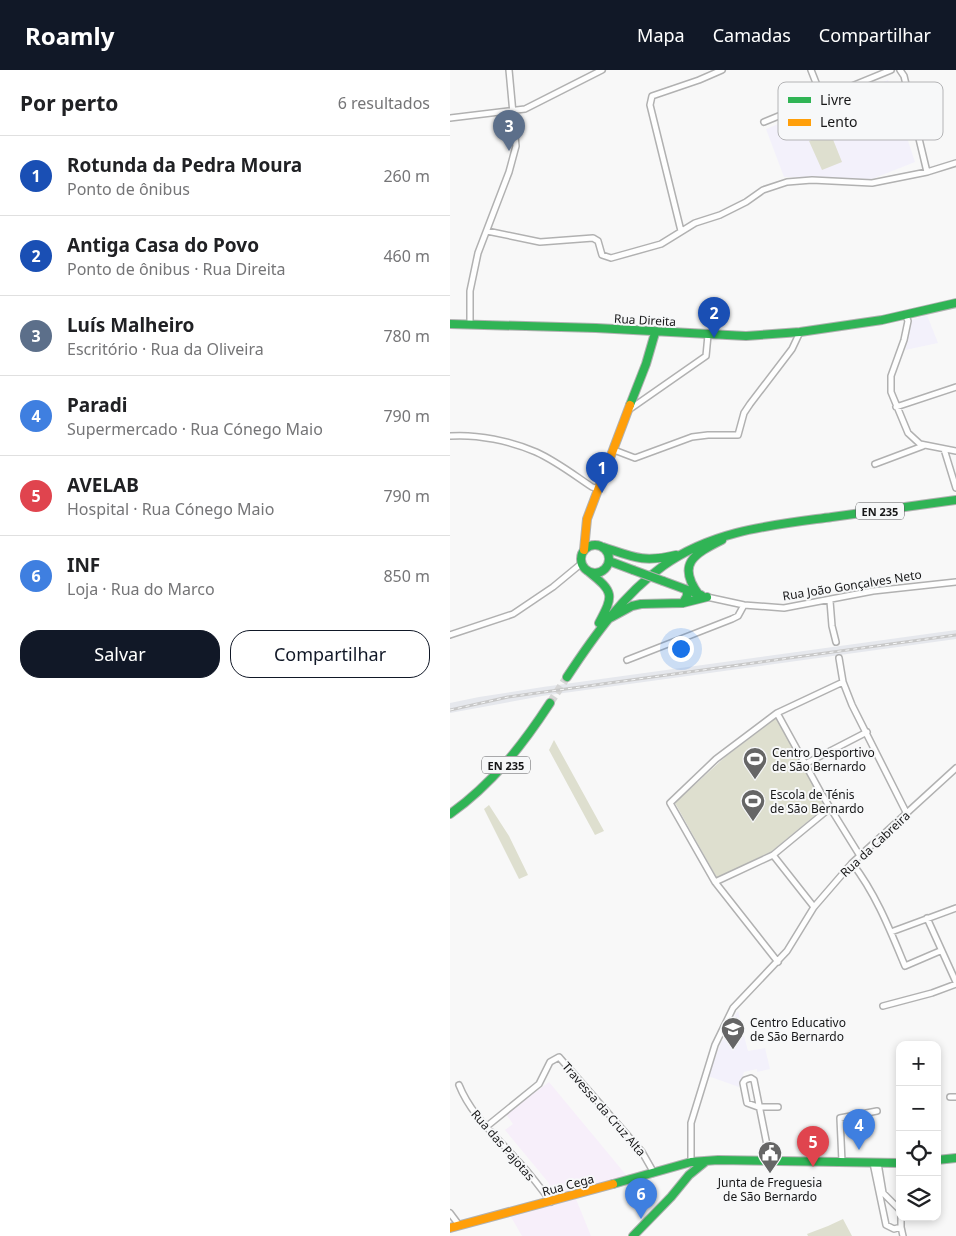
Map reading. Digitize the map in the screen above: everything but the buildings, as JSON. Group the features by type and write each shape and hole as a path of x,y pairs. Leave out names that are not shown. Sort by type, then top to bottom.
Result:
{"main road":[{"name":"Rua Direita","path":"450,324 596,328 656,333 746,336 800,332 903,316 956,303"},
{"path":"588,645 609,605 610,599 608,589 582,564 587,519 630,409 656,333"},
{"name":"EN 235","path":"567,677 605,620 636,586 683,553 708,541 744,530 779,523 956,500"},
{"path":"605,620 632,606 683,603 703,596 690,582 689,564 694,556 704,549 744,530"},
{"path":"585,534 593,544 638,560 648,560 683,553"},
{"path":"584,550 593,544"},
{"path":"589,572 598,573 606,569 609,560 608,552 603,546"},
{"name":"Rua João Gonçalves Neto","path":"609,560 703,596"},
{"path":"683,603 687,596 685,590 690,582"},
{"name":"EN 235","path":"450,814 472,799 498,776 550,703"},
{"path":"941,1160 956,1158"},
{"name":"Rua Cega","path":"450,1228 551,1202 691,1162 770,1160 896,1163"},
{"path":"689,1175 691,1162"},
{"path":"633,1236 671,1197 689,1175 705,1162"}],"street":[{"path":"470,325 470,291 478,253 514,157 516,134 509,70"},
{"path":"450,118 513,112 525,109 602,70"},
{"path":"681,231 650,105 652,96 722,70"},
{"path":"811,70 816,82"},
{"path":"861,82 891,70"},
{"path":"900,70 905,82"},
{"path":"764,122 778,116"},
{"path":"919,140 927,172"},
{"path":"487,231 540,242 593,238 598,241 602,255 611,258 661,244 695,223 734,209 763,190 787,182 812,180 872,184 927,172 956,162"},
{"path":"903,316 908,321 891,376 890,392 908,433 920,444 956,451"},
{"path":"614,450 635,458 692,437 738,435 744,413 792,349 800,332"},
{"path":"630,409 706,356 708,334"},
{"path":"896,406 956,387"},
{"path":"450,436 468,435 504,442 536,452 598,489"},
{"path":"875,464 927,446"},
{"path":"944,449 956,488"},
{"path":"450,635 513,614 554,587 582,564"},
{"name":"Rua João Gonçalves Neto","path":"703,596 744,605 784,608 830,601 873,591 956,582"},
{"path":"830,601 832,626 836,642"},
{"path":"627,660 732,619 738,616 744,605"},
{"path":"839,658 843,682 852,705 907,814"},
{"path":"778,962 715,882 670,803 716,759 777,713 843,682"},
{"path":"777,713 830,808 860,856"},
{"path":"805,764 867,732"},
{"name":"Rua da Cabreira","path":"691,1162 691,1123 714,1045 733,1008 778,962 787,951 814,907 852,863 956,768"},
{"path":"715,882 773,855 830,808"},
{"path":"773,855 814,907"},
{"path":"852,863 861,875 879,908 891,932 904,966 940,951"},
{"path":"891,932 956,908"},
{"path":"883,1006 932,993 956,983 940,951 927,918"},
{"name":"Travessa da Cruz Alta","path":"486,1127 539,1084 550,1062 559,1057 642,1152 654,1172"},
{"path":"770,1160 758,1107 754,1080 751,1078 745,1080 743,1083 747,1102 758,1107 778,1107"},
{"name":"Rua das Pajotas","path":"459,1085 465,1100 486,1127 518,1160 551,1202"},
{"path":"842,1162 840,1118 877,1111"},
{"path":"875,1163 883,1192 896,1206"},
{"path":"875,1163 886,1225 894,1229 901,1227"},
{"path":"450,1213 459,1225"},
{"path":"901,1221 903,1236"}],"shaded area":[{"path":"778,124 778,140 908,140 915,162 872,179 784,177 766,129"},
{"path":"927,315 938,343 905,350 911,320"},
{"path":"956,630 956,639 542,696 450,713 450,703 479,697"},
{"name":"Centro Educativo de São Bernardo","path":"738,1011 748,1051 765,1048 770,1069 744,1072 739,1087 708,1076 722,1040 724,1040 727,1033 729,1024"},
{"path":"549,1082 627,1176 555,1196 548,1182 505,1130 513,1124 506,1114"},
{"path":"576,1199 591,1236 522,1236 511,1217"}],"green space":[{"path":"833,140 842,162 822,170 809,141"},
{"name":"Centro Desportivo de São Bernardo","path":"776,718 825,807 772,851 717,878 675,803 725,757"},
{"path":"554,740 604,831 595,835 549,750"},
{"path":"489,805 509,836 528,875 519,879 484,809"},
{"path":"843,1219 852,1236 808,1236 807,1234 828,1226"}],"tunnel":[{"path":"550,703 567,677"}],"railway":[{"path":"450,710 508,697 956,635"}],"traffic: fast":[{"path":"450,324 596,328 746,336 800,332 882,320 956,303"},
{"path":"630,405 646,364 655,333"},
{"path":"567,677 610,617 648,577 682,554 702,544 744,531 788,523 956,500"},
{"path":"699,595 689,575 691,561 703,550 722,540"},
{"path":"595,545 605,549 609,559 605,569 595,573 585,569 581,559 585,549 595,545"},
{"path":"603,547 646,559 676,555"},
{"path":"609,561 633,570"},
{"path":"633,570 663,581"},
{"path":"589,572 603,584 609,594 607,606 599,623"},
{"path":"663,581 701,595"},
{"path":"683,603 687,596 687,590"},
{"path":"610,618 632,606 641,604 683,603 707,597"},
{"path":"450,814 493,777 517,749 550,703"},
{"path":"941,1160 956,1158"},
{"path":"613,1184 691,1162 718,1160 896,1163"},
{"path":"633,1236 671,1197 689,1175 705,1162"}],"traffic: slow":[{"path":"584,550 587,519 630,405"},
{"path":"450,1228 613,1184"}],"place":[{"name":"Luís Malheiro","path":"509,151"},
{"name":"Antiga Casa do Povo","path":"714,338"},
{"name":"Rotunda da Pedra Moura","path":"602,493"},
{"name":"Centro Desportivo de São Bernardo","path":"755,780"},
{"name":"Escola de Ténis de São Bernardo","path":"753,822"},
{"name":"Centro Educativo de São Bernardo","path":"733,1050"},
{"name":"Paradi","path":"859,1150"},
{"name":"AVELAB","path":"813,1167"},
{"name":"Junta de Freguesia de São Bernardo","path":"770,1174"},
{"name":"INF","path":"641,1219"}]}
